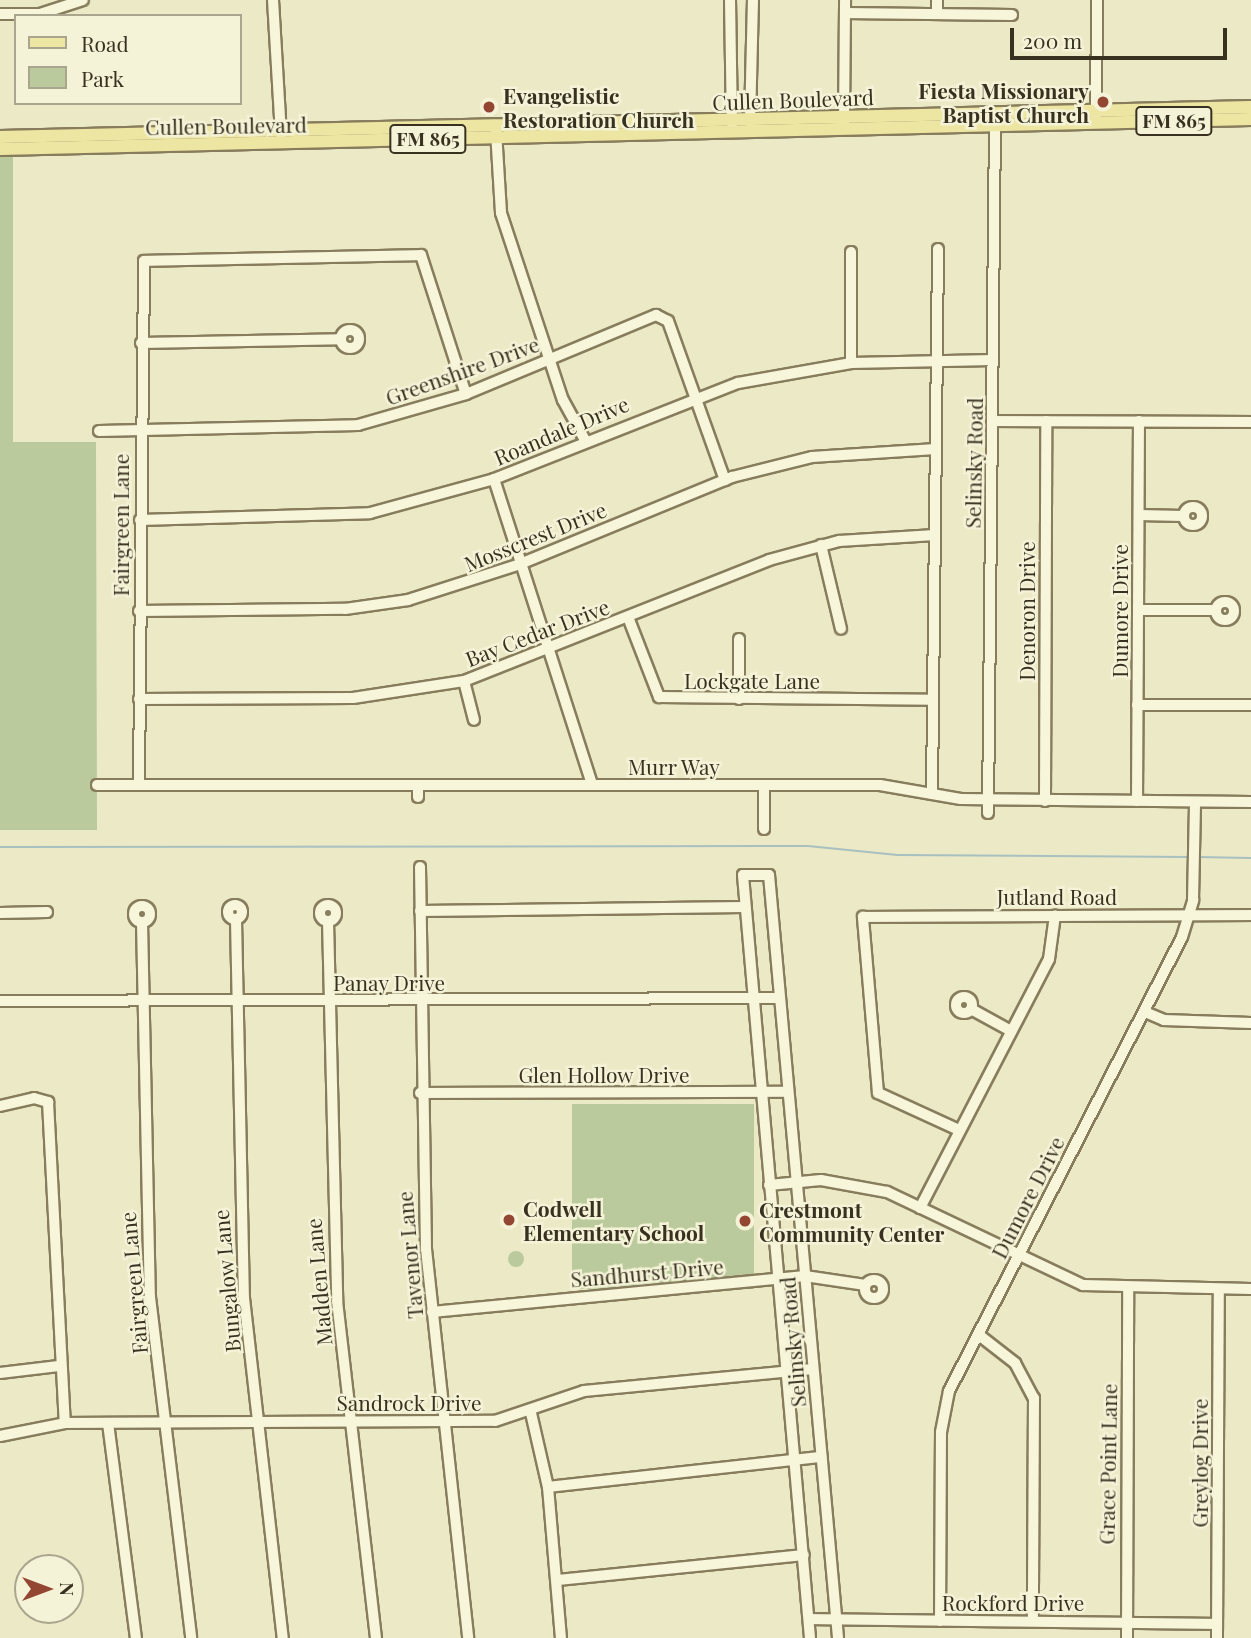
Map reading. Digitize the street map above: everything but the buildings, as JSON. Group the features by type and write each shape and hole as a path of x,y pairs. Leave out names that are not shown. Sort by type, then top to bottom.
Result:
{"main road":[{"name":"Cullen Boulevard","path":"605,129 729,120 845,116 918,121 1185,114 1251,107"},
{"name":"Cullen Boulevard","path":"1185,114 1251,119"},
{"name":"Cullen Boulevard","path":"2,143 142,132 281,136 605,129 740,132 844,130 918,121"},
{"path":"142,132 142,146"},
{"name":"Cullen Boulevard","path":"2,143 142,146 281,136"}],"street":[{"path":"0,14 40,13 83,0"},
{"path":"273,0 281,136"},
{"path":"730,0 729,120 740,132 752,120 753,0"},
{"path":"844,130 845,0"},
{"path":"937,0 937,15"},
{"path":"1096,117 1097,0"},
{"path":"845,13 1012,15"},
{"name":"Selinsky Road","path":"988,813 995,119"},
{"path":"496,131 501,213 548,360 584,440"},
{"path":"932,794 938,249"},
{"name":"Fairgreen Lane","path":"139,785 143,265 154,259 408,251 421,255 466,394"},
{"path":"851,252 851,363"},
{"name":"Greenshire Drive","path":"99,432 358,425 466,394 663,316 696,395"},
{"path":"141,344 341,339"},
{"name":"Roandale Drive","path":"140,520 340,517 494,479 696,395 851,363 993,360"},
{"path":"696,395 725,480"},
{"path":"993,421 1246,422"},
{"name":"Denoron Drive","path":"1045,801 1046,421"},
{"name":"Dumore Drive","path":"1137,801 1139,421"},
{"name":"Mosscrest Drive","path":"139,611 345,609 453,589 725,480 812,457 936,449"},
{"path":"494,479 592,785"},
{"path":"1139,515 1183,516"},
{"name":"Bay Cedar Drive","path":"139,699 353,698 464,681 549,650 713,579 821,545 935,535"},
{"path":"821,545 841,629"},
{"path":"1138,610 1216,610"},
{"name":"Lockgate Lane","path":"628,617 659,697 933,700"},
{"path":"738,639 739,699"},
{"path":"464,681 474,719"},
{"path":"1137,705 1251,705"},
{"name":"Murr Way","path":"97,785 880,785 988,800 1251,802"},
{"path":"418,785 418,797"},
{"path":"764,786 764,829"},
{"name":"Dumore Drive","path":"940,1621 944,1411 1017,1258 1145,1012 1190,915 1195,863 1195,802"},
{"name":"Tavenor Lane","path":"420,867 420,1093 432,1312 468,1638"},
{"name":"Selinsky Road","path":"810,1638 751,1000 743,875 769,875 778,998 838,1638"},
{"path":"420,911 744,907"},
{"path":"0,913 47,912"},
{"path":"920,1208 1049,959 1055,915"},
{"name":"Jutland Road","path":"959,1130 878,1093 863,917 1251,915"},
{"name":"Bungalow Lane","path":"236,920 241,1235 283,1638"},
{"name":"Madden Lane","path":"328,921 331,1205 376,1638"},
{"name":"Fairgreen Lane","path":"142,922 150,1297 191,1638"},
{"name":"Panay Drive","path":"0,1001 328,1002 778,998"},
{"path":"971,1009 1011,1031"},
{"path":"1145,1012 1164,1020 1251,1023"},
{"name":"Glen Hollow Drive","path":"420,1093 787,1092"},
{"path":"0,1106 34,1098 48,1102 59,1366 65,1423"},
{"path":"769,1185 797,1181 856,1184 920,1208 1017,1258 1070,1281 1128,1290 1251,1289"},
{"name":"Sandhurst Drive","path":"432,1312 805,1276 865,1285"},
{"name":"Greylog Drive","path":"1217,1638 1219,1289"},
{"name":"Grace Point Lane","path":"1127,1638 1128,1290"},
{"path":"979,1335 1015,1363 1034,1398 1033,1621"},
{"path":"0,1373 59,1366"},
{"name":"Sandrock Drive","path":"0,1436 65,1423 495,1421 531,1413 584,1391 813,1369"},
{"path":"531,1413 548,1487 561,1638"},
{"path":"108,1423 136,1638"},
{"path":"548,1487 821,1457"},
{"path":"558,1580 804,1555"},
{"name":"Rockford Drive","path":"808,1619 1217,1624"}],"green space":[{"path":"13,156 13,442 96,442 97,830 0,830 0,157"},
{"path":"572,1104 754,1104 754,1289 572,1289"},
{"path":"516,1251 522,1253 522,1265 516,1267 510,1265 508,1259 510,1253"}],"waterway":[{"path":"0,847 808,846 898,855 1188,857"},
{"path":"1197,857 1251,858"}],"place":[{"name":"Fiesta Missionary Baptist Church","path":"1103,102"},
{"name":"Evangelistic Restoration Church","path":"489,107"},
{"name":"Codwell Elementary School","path":"509,1220"},
{"name":"Crestmont Community Center","path":"745,1221"}]}
